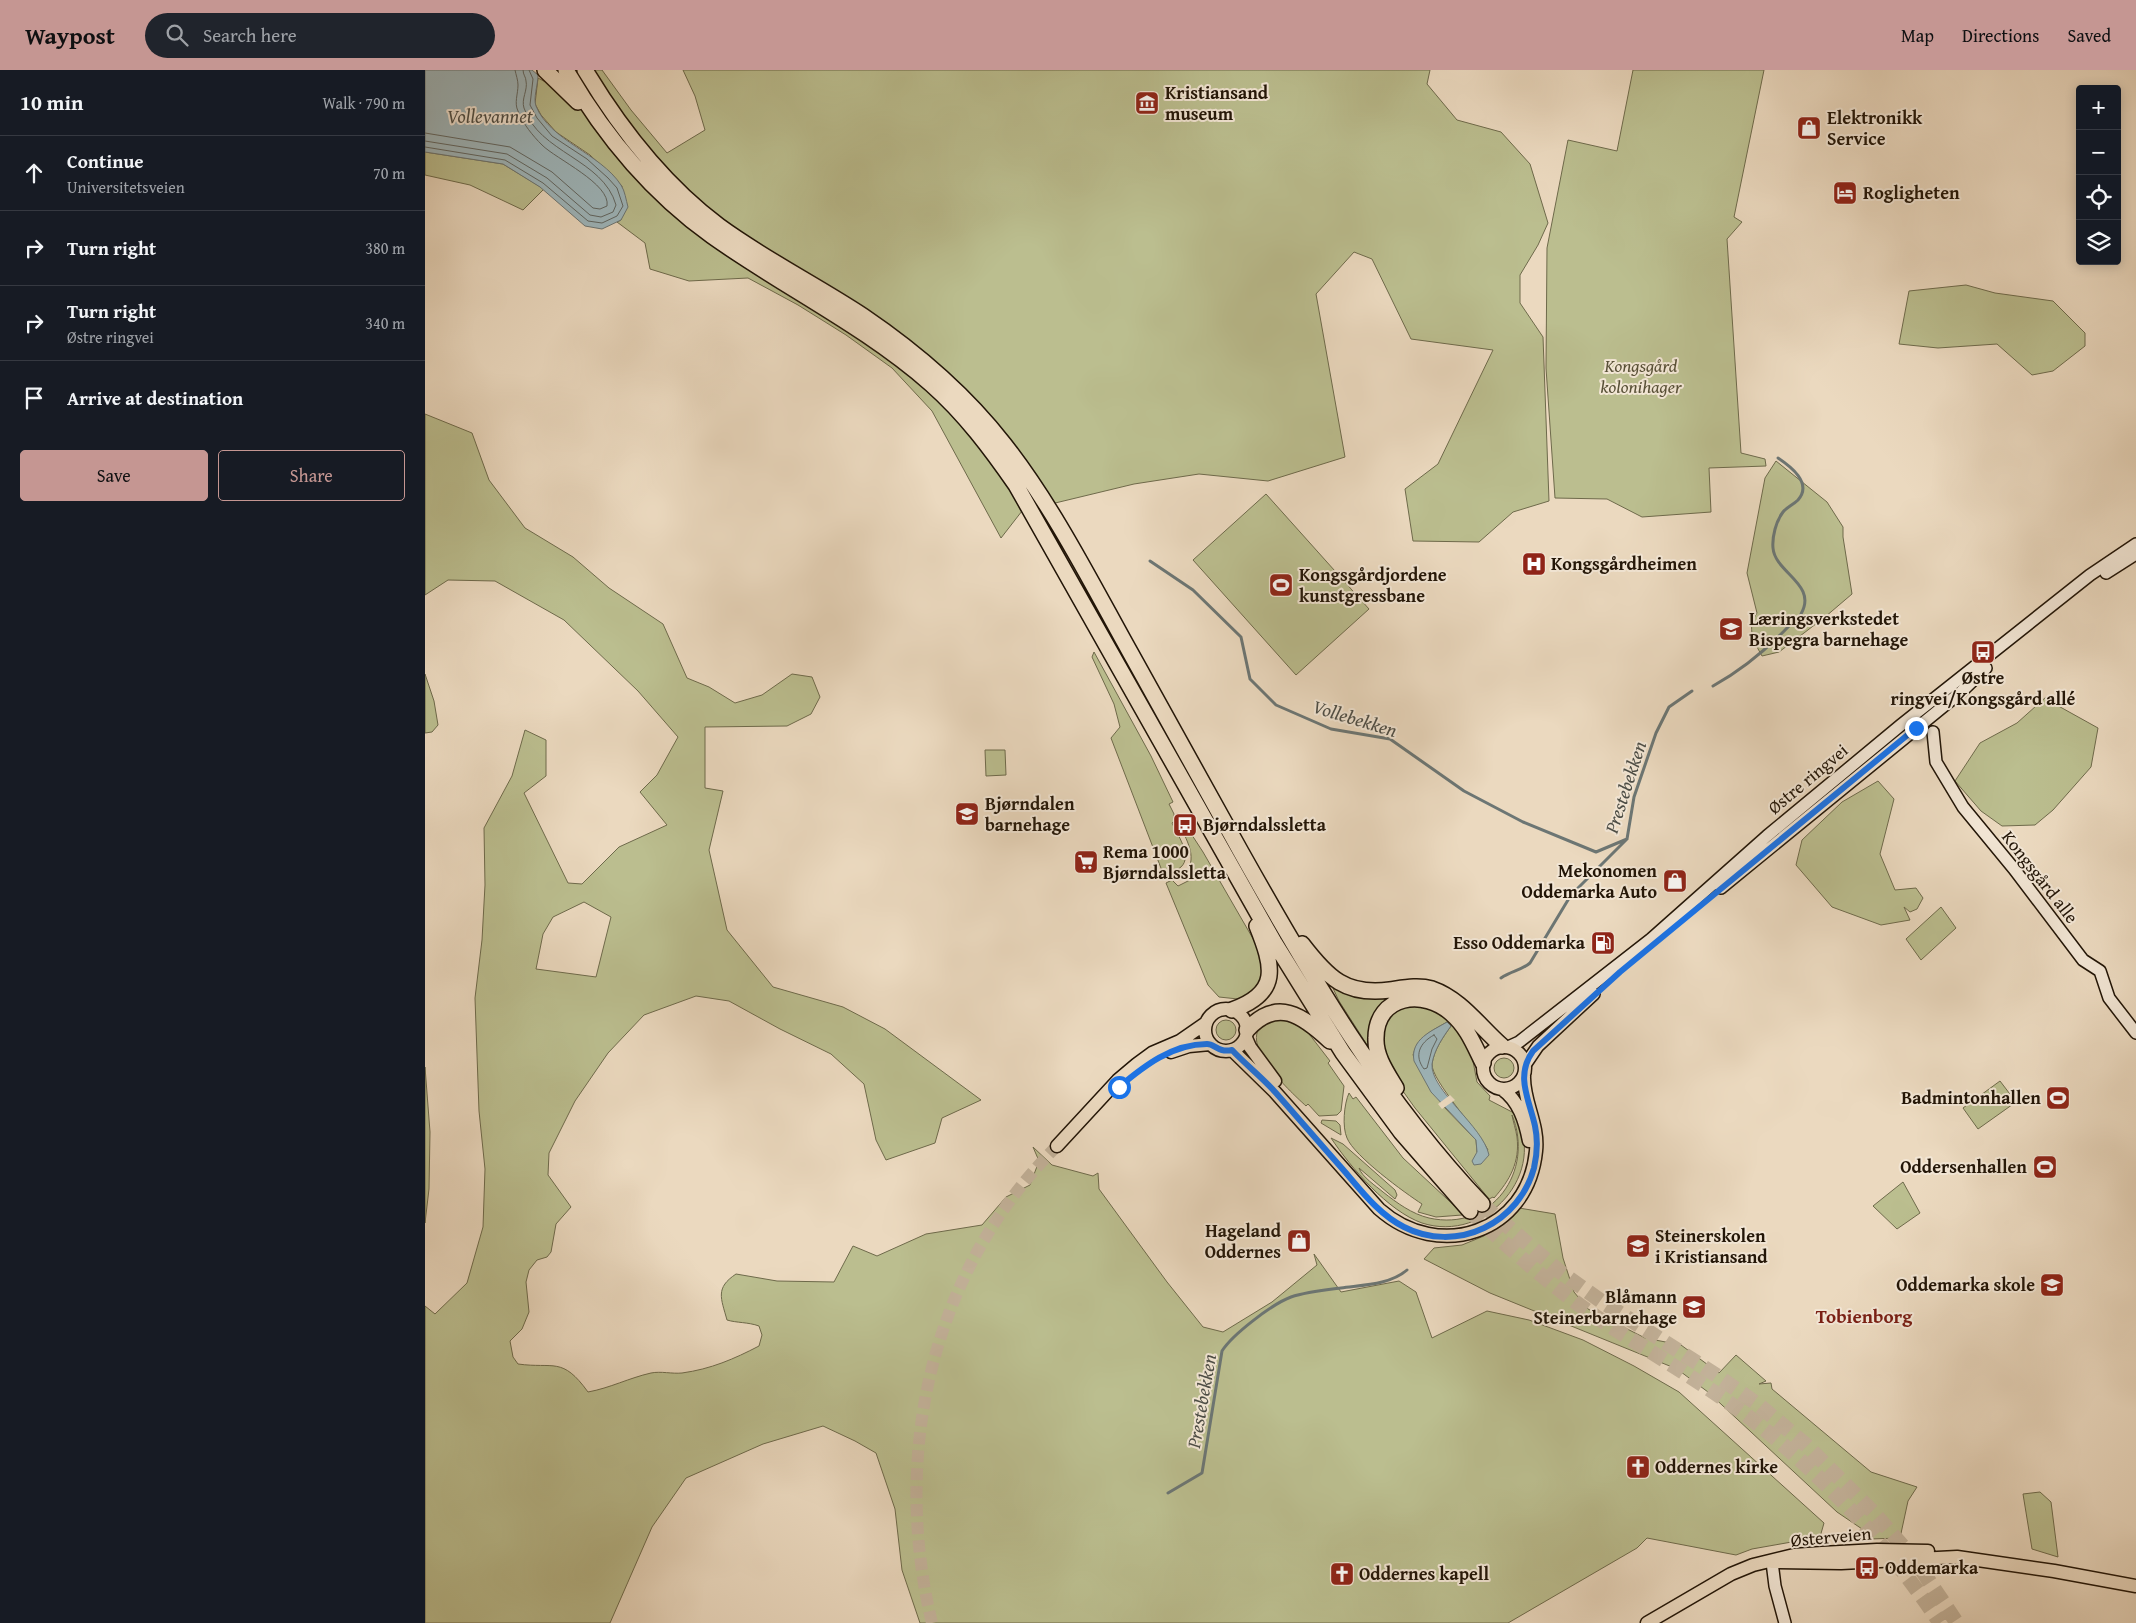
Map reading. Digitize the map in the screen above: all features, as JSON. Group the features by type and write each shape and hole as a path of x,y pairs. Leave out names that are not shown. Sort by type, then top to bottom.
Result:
{"highway":[{"path":"545,70 610,136"},
{"path":"566,70 594,115 610,136 634,165 684,213 734,251 902,360 948,400 987,443 1026,501 1279,949 1343,1053 1401,1132 1476,1208 1365,1059 1303,961 1065,536 1030,481 990,427 957,391 901,343 861,315 726,230 669,183 643,153 605,102 585,70"},
{"path":"592,70 605,102"},
{"path":"1232,1010 1247,1005 1259,997 1266,988 1270,974 1267,955 1239,878"},
{"path":"1264,892 1318,963 1341,983 1362,992 1417,987 1433,990 1457,1003 1505,1046"},
{"path":"1423,1138 1378,1053 1376,1030 1385,1013 1398,1002 1407,999 1422,998 1438,1003 1452,1013 1465,1027 1483,1063"},
{"path":"1246,1034 1258,1019 1268,1013 1286,1012 1301,1018 1343,1053"}],"main road":[{"name":"Østre ringvei","path":"1505,1046 1519,1042 1651,940 1774,830 1884,739 1974,669 2069,591 2116,556 2136,544"},
{"name":"Østre ringvei","path":"1524,1070 1533,1051 1556,1028 1632,962 1961,692 1978,675 2066,602 2112,568 2136,554"},
{"name":"Kongsgård alle","path":"1933,732 1936,762 1963,807 2014,869 2083,960 2100,971 2109,998 2136,1033"},
{"path":"1232,1050 1275,1092 1379,1209 1410,1230 1440,1237 1466,1234 1491,1224 1514,1205 1527,1186 1534,1165 1537,1142 1535,1127 1524,1089 1524,1070 1519,1053 1505,1046 1492,1050 1483,1063 1483,1072 1487,1080 1494,1086 1508,1093 1519,1109 1527,1129 1529,1142 1526,1170 1517,1190 1501,1209 1488,1219 1475,1225 1447,1230 1426,1228 1400,1218 1373,1194 1281,1089 1250,1047 1241,1016 1232,1010 1218,1010 1209,1017 1206,1023 1205,1034 1210,1044 1222,1051 1239,1047 1246,1034"},
{"path":"1206,1023 1180,1041 1152,1053 1137,1064 1118,1080 1057,1146 1119,1087 1149,1063 1181,1048 1210,1044"},
{"path":"1502,1089 1517,1084 1524,1070"},
{"name":"Østerveien","path":"1647,1623 1744,1567 1804,1554 1877,1550 1926,1551 2136,1586"},
{"path":"1772,1562 1775,1586 1785,1623"}],"green space":[{"path":"582,70 602,70 631,110 667,153 705,130 695,96 683,70 1430,70 1427,84 1457,120 1501,132 1530,164 1548,223 1538,245 1520,275 1520,303 1543,337 1549,501 1513,512 1479,542 1413,541 1405,489 1438,464 1493,350 1411,339 1372,259 1354,252 1316,294 1345,457 1268,481 1199,474 1134,484 1022,511 1001,538 932,411 892,368 846,335 798,305 748,278 689,281 650,269 645,243 617,222 621,220 622,186 590,155 556,132 541,115 535,104 538,78 553,86 578,86"},
{"name":"Kongsgård kolonihager","path":"1633,70 1764,70 1734,217 1742,222 1727,239 1741,453 1765,459 1766,466 1709,468 1711,512 1642,517 1607,499 1555,498 1546,368 1547,248 1568,140 1617,151"},
{"path":"425,152 503,164 544,189 523,210 470,185 425,175"},
{"path":"1966,285 1995,293 2053,301 2085,333 2085,346 2053,371 2032,375 1997,344 1938,348 1899,344 1909,291"},
{"path":"425,414 472,433 489,480 525,528 573,557 609,588 663,624 687,678 709,687 735,703 762,695 792,674 812,677 820,697 811,714 787,726 705,727 705,788 723,791 709,850 727,930 773,987 843,1007 885,1029 981,1100 942,1118 935,1143 886,1160 876,1140 864,1084 831,1054 729,1001 696,996 644,1015 608,1053 575,1101 549,1153 548,1175 571,1207 556,1224 551,1252 547,1257 537,1260 529,1270 526,1282 529,1312 522,1329 510,1341 513,1357 518,1364 557,1366 571,1373 588,1392 651,1373 693,1371 731,1359 759,1346 762,1335 759,1326 727,1320 721,1294 725,1284 736,1274 777,1281 834,1282 853,1246 877,1256 926,1234 982,1225 1006,1197 1030,1185 1039,1161 1033,1147 1052,1165 1093,1176 1098,1173 1099,1189 1167,1282 1203,1327 1223,1332 1272,1302 1317,1265 1314,1254 1341,1292 1399,1281 1416,1292 1432,1338 1487,1311 1529,1320 1583,1340 1679,1392 1824,1523 1820,1537 1752,1549 1736,1555 1647,1538 1637,1548 1508,1623 920,1623 902,1570 895,1509 876,1453 823,1426 763,1444 686,1478 652,1527 610,1623 425,1623 425,1306 435,1314 467,1283 483,1227 485,1169 479,1111 475,998 482,940 485,885 484,828 512,776 525,730 546,740 546,776 524,793 568,883 582,884 619,847 667,825 640,792 657,775 678,737 638,691 564,620 495,581 448,580 425,595","holes":["584,902 611,917 596,977 536,969 543,934 553,917"]},
{"path":"1776,461 1827,502 1843,527 1852,594 1779,652 1762,656 1752,635 1752,624 1757,613 1747,573 1765,478"},
{"name":"Kongsgårdjordene kunstgressbane","path":"1266,494 1369,609 1296,675 1193,560"},
{"path":"1094,652 1151,756 1173,802 1169,804 1174,814 1174,821 1172,823 1183,845 1185,857 1181,867 1164,876 1111,738 1120,727 1114,704 1092,657"},
{"path":"425,674 434,701 438,725 432,732 425,733"},
{"path":"2046,697 2053,703 2098,728 2091,767 2053,810 2035,825 2002,826 1981,811 1955,781 1980,743 2017,723"},
{"path":"985,750 1005,750 1006,775 986,776"},
{"path":"1878,781 1894,799 1880,854 1895,890 1916,888 1923,898 1917,909 1910,912 1904,907 1910,920 1881,925 1832,907 1796,865 1802,840 1842,802"},
{"path":"1188,829 1263,956 1265,966 1260,987 1246,997 1238,999 1219,997 1208,985 1166,883 1172,880 1178,886 1190,880 1191,853 1183,832"},
{"path":"1941,907 1956,928 1921,960 1906,939"},
{"path":"1331,984 1395,993 1371,1051 1339,1001"},
{"path":"1403,1006 1429,1006 1458,1026 1472,1056 1477,1082 1490,1096 1489,1100 1514,1113 1523,1136 1524,1158 1518,1179 1505,1198 1489,1213 1468,1223 1446,1227 1422,1223 1409,1217 1396,1209 1371,1187 1331,1138 1343,1144 1395,1190 1397,1195 1395,1199 1359,1168 1363,1175 1373,1184 1405,1208 1429,1218 1452,1220 1472,1216 1489,1206 1503,1193 1512,1176 1518,1157 1518,1146 1513,1170 1494,1198 1489,1199 1415,1108 1395,1080 1382,1049 1385,1021","holes":["1447,1022 1451,1026 1442,1039 1432,1064 1434,1072 1439,1082 1488,1150 1477,1152 1476,1140 1443,1106 1413,1055 1418,1043 1426,1035","1512,1115 1518,1136 1518,1146"]},
{"path":"1271,1019 1292,1020 1306,1030 1330,1061 1328,1063 1344,1086 1341,1111 1337,1115 1319,1116 1308,1104 1306,1106 1290,1091 1271,1069 1258,1046 1257,1035 1261,1026"},
{"path":"1226,1020 1233,1023 1236,1030 1233,1037 1226,1040 1219,1037 1216,1030 1219,1023"},
{"path":"1504,1058 1511,1061 1514,1068 1511,1075 1504,1078 1497,1075 1494,1068 1497,1061"},
{"path":"425,1067 430,1132 429,1189 425,1223"},
{"path":"2000,1081 2016,1102 1978,1129 1963,1108"},
{"path":"1349,1093 1353,1099 1356,1097 1403,1158 1462,1215 1436,1217 1418,1212 1422,1204 1381,1174 1359,1154 1345,1133 1345,1109"},
{"path":"1322,1120 1336,1121 1340,1125 1341,1135 1321,1123"},
{"path":"1903,1182 1920,1213 1897,1229 1873,1206"},
{"path":"1519,1208 1555,1214 1563,1258 1574,1292 1588,1309 1645,1338 1681,1345 1719,1373 1736,1355 1766,1381 1759,1384 1771,1383 1772,1389 1871,1472 1917,1487 1908,1501 1900,1538 1870,1539 1865,1531 1837,1512 1708,1392 1677,1369 1490,1293 1424,1259 1434,1248 1462,1245 1484,1236"},
{"path":"2040,1492 2051,1502 2058,1557 2032,1549 2023,1494"}],"water":[{"name":"Vollevannet","path":"425,70 532,70 538,75 535,103 543,118 552,129 601,164 621,185 628,207 621,220 602,229 585,226 540,187 503,164 425,152"},
{"path":"1447,1022 1451,1026 1435,1054 1432,1064 1434,1074 1439,1085 1485,1144 1489,1155 1481,1164 1474,1165 1472,1161 1477,1152 1476,1140 1431,1092 1414,1061 1415,1047 1419,1041 1429,1032"}],"pier":[{"path":"1450,1095 1455,1100 1442,1109 1438,1104"}],"waterway":[{"name":"Prestebekken","path":"1713,686 1743,667 1771,644 1800,616 1805,604 1804,595 1800,587 1775,557 1773,548 1776,524 1785,510 1798,500 1802,494 1803,487 1794,470 1778,458"},
{"name":"Vollebekken","path":"1150,561 1193,590 1241,637 1250,679 1276,705 1331,729 1390,739 1464,791 1523,822 1596,852 1627,839"},
{"name":"Prestebekken","path":"1501,978 1530,963 1571,895 1627,839 1634,797 1656,733 1669,707 1692,691"},
{"name":"Prestebekken","path":"1168,1493 1202,1473 1222,1351 1234,1337 1263,1313 1291,1297 1316,1291 1367,1285 1392,1279 1407,1270"}],"tunnel":[{"path":"932,1623 920,1559 917,1495 920,1431 932,1368 951,1307 979,1250 1014,1195 1057,1146"},
{"path":"1482,1204 1559,1271 1601,1301 1716,1375 1760,1406 1805,1444 1873,1512 1915,1560 1957,1623"},
{"path":"1470,1211 1531,1266 1578,1304 1719,1396 1759,1425 1785,1447 1834,1492 1857,1517 1900,1568 1940,1623"}],"place":[{"name":"Kristiansand museum","path":"1147,103"},
{"name":"Elektronikk Service","path":"1809,128"},
{"name":"Rogligheten","path":"1845,193"},
{"name":"Kongsgårdheimen","path":"1534,564"},
{"name":"Kongsgårdjordene kunstgressbane","path":"1281,585"},
{"name":"Læringsverkstedet Bispegra barnehage","path":"1731,629"},
{"name":"Østre ringvei/Kongsgård allé","path":"1983,652"},
{"name":"Bjørndalen barnehage","path":"967,814"},
{"name":"Bjørndalssletta","path":"1185,825"},
{"name":"Rema 1000 Bjørndalssletta","path":"1086,862"},
{"name":"Mekonomen Oddemarka Auto","path":"1675,881"},
{"name":"Esso Oddemarka","path":"1603,943"},
{"name":"Badmintonhallen","path":"2058,1098"},
{"name":"Oddersenhallen","path":"2045,1167"},
{"name":"Hageland Oddernes","path":"1299,1241"},
{"name":"Steinerskolen i Kristiansand","path":"1638,1246"},
{"name":"Oddemarka skole","path":"2052,1285"},
{"name":"Blåmann Steinerbarnehage","path":"1694,1307"},
{"name":"Oddernes kirke","path":"1638,1467"},
{"name":"Oddemarka","path":"1867,1568"},
{"name":"Oddernes kapell","path":"1342,1574"}],"district":[{"name":"Tobienborg","path":"1864,1316"}],"route":[{"path":"1119,1087 1153,1060 1181,1048 1210,1044 1217,1050 1232,1050 1275,1092 1363,1193 1386,1215 1410,1230 1432,1236 1447,1237 1477,1231 1506,1214 1523,1193 1532,1172 1537,1142 1535,1127 1523,1084 1525,1065 1533,1051 1556,1028 1620,972 1916,728"}]}
